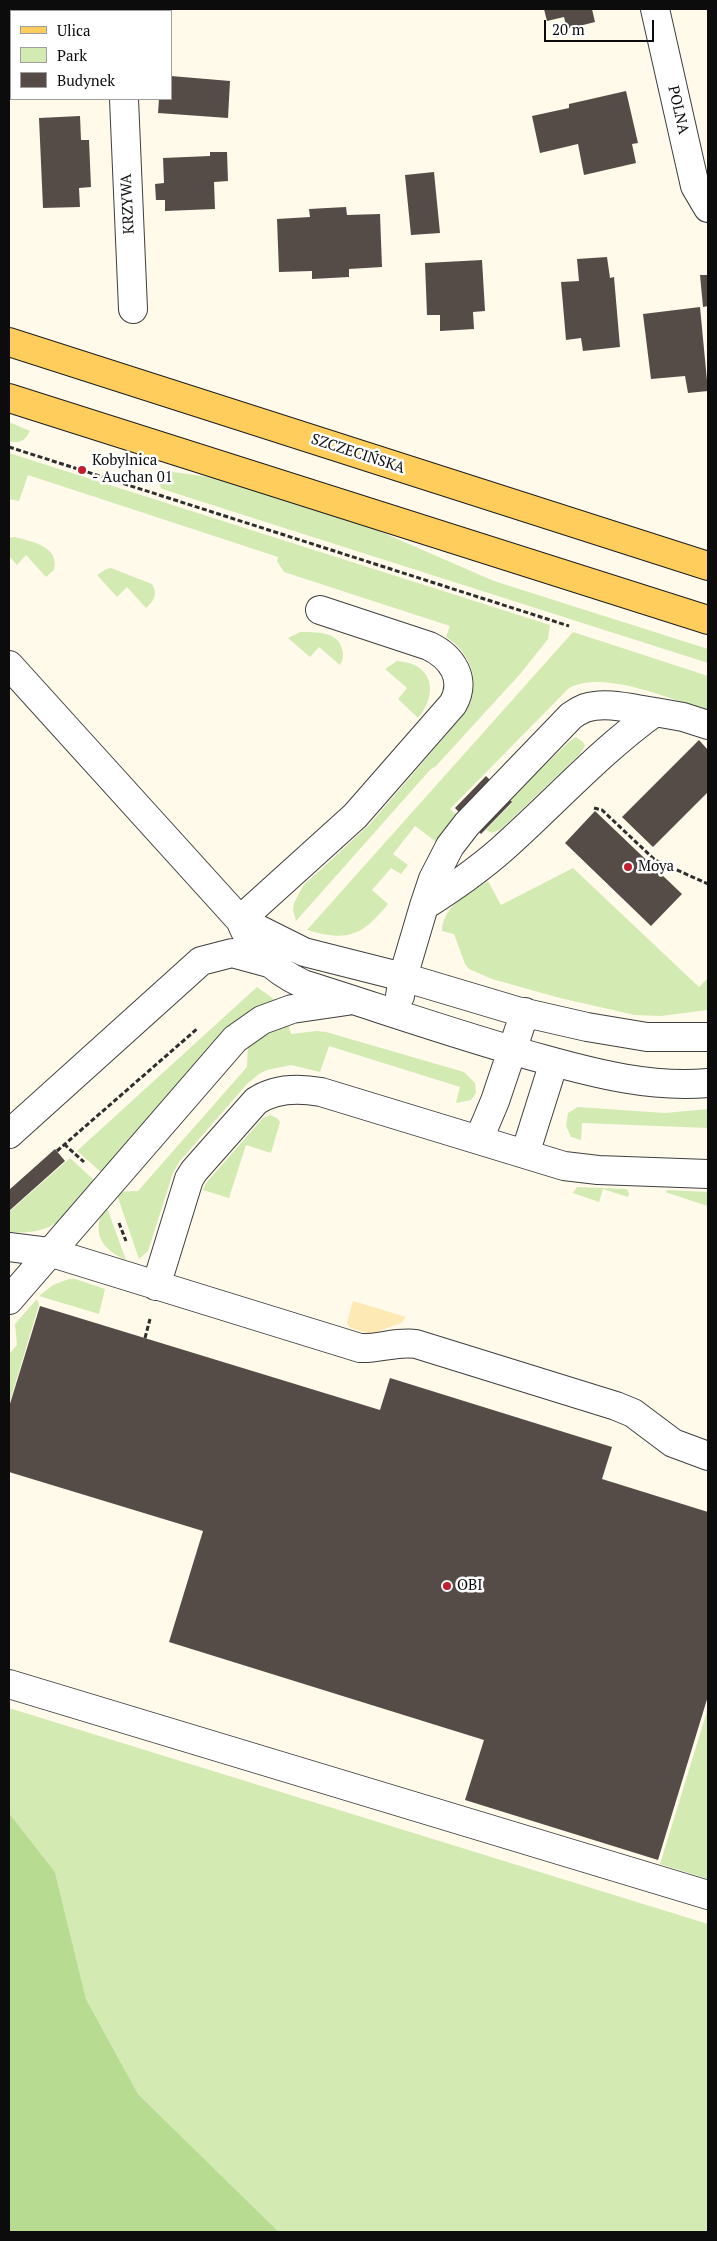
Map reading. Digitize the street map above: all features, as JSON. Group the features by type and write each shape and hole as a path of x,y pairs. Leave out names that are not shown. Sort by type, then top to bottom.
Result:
{"main road":[{"name":"SZCZECIŃSKA","path":"9,342 708,566"},
{"path":"9,398 708,620"}],"street":[{"name":"POLNA","path":"655,9 695,186 708,208"},
{"name":"KRZYWA","path":"124,100 133,309"},
{"path":"240,920 355,816 457,698 459,679 455,668 442,652 320,610"},
{"path":"9,665 240,920 253,945 269,963 290,978 397,1015 512,1051 554,1062 650,1084 708,1084"},
{"path":"397,1015 404,977 424,906 437,871 450,846 571,716 584,708 597,706 622,707 683,717 708,725"},
{"path":"424,906 500,850 628,731 655,712"},
{"path":"240,920 304,952 404,977 525,1012 587,1027 647,1037 708,1037"},
{"path":"9,1134 201,961 232,953 269,963"},
{"path":"9,1300 235,1038 262,1020 292,1010 353,1000"},
{"path":"479,1139 525,1012"},
{"path":"525,1154 554,1062"},
{"path":"149,1284 189,1179 201,1162 248,1109 264,1096 292,1090 321,1092 564,1166 708,1174"},
{"path":"9,1247 49,1252 360,1348 375,1348 406,1342 416,1344 581,1394 633,1413 672,1443 708,1456"},
{"path":"9,1684 708,1895"}],"path":[{"path":"9,447 569,626"},
{"path":"590,809 602,810 655,860 708,884"},
{"path":"57,1152 203,1023"},
{"path":"64,1144 100,1177 149,1284 153,1307 145,1338"}],"green space":[{"path":"9,422 30,431 21,441 9,441"},
{"path":"9,453 550,625 548,639 521,673 436,766 430,770 296,921 293,910 294,903 303,886 370,824 465,713 470,703 474,682 472,671 463,652 446,637 450,626 284,572 277,561 278,557 28,475 19,501 9,499"},
{"path":"160,470 236,481 349,518 494,581 708,649 708,663 162,489 157,481"},
{"path":"15,537 36,543 49,550 55,562 54,570 46,577 26,555 17,565 9,556 9,538"},
{"path":"111,568 152,584 155,594 153,600 146,608 127,587 117,597 97,575"},
{"path":"300,632 325,634 336,639 340,643 343,653 340,665 319,647 310,657 288,638"},
{"path":"573,632 708,676 708,711 638,688 619,684 584,683 569,688 450,809 461,819 439,844 415,826 393,854 408,865 401,874 391,868 372,890 388,904 379,915 353,934 333,936 307,930"},
{"path":"397,661 418,667 425,673 429,681 429,699 418,718 398,699 407,688 385,669"},
{"path":"576,737 585,746 579,755 501,829 492,833 486,830 512,803 509,799"},
{"path":"573,868 699,987 708,978 708,1010 661,1016 635,1015 560,998 492,979 469,969 465,964 454,934 442,931 443,922 452,907 488,881 501,905"},
{"path":"257,987 278,1002 102,1173 77,1151"},
{"path":"288,1023 291,1034 317,1031 326,1032 464,1072 475,1083 476,1093 471,1100 456,1103 460,1087 329,1046 320,1072 291,1065 267,1070 247,1084 179,1162 173,1173 148,1251 139,1259 116,1192 138,1191 247,1067 248,1044 253,1039"},
{"path":"578,1107 665,1113 708,1109 708,1128 582,1123 581,1140 571,1137 566,1126 568,1113"},
{"path":"270,1115 277,1118 280,1122 271,1153 246,1145 229,1198 203,1190 206,1183 263,1118"},
{"path":"70,1158 95,1181 68,1213 50,1226 39,1230 9,1232 9,1212"},
{"path":"577,1187 627,1189 629,1194 628,1197 603,1189 599,1202 573,1193"},
{"path":"668,1190 708,1192 708,1206 665,1192"},
{"path":"106,1205 126,1260 109,1250 100,1238 99,1223"},
{"path":"69,1279 75,1279 105,1289 99,1314 39,1296 53,1285"},
{"path":"37,1299 39,1305 9,1404 9,1354 17,1345 15,1324"},
{"path":"9,1708 708,1924 708,2232 279,2232 138,2094 86,1999 55,1872 9,1813"},
{"path":"708,1708 708,1879 660,1864"},
{"path":"9,1813 55,1872 86,1999 138,2094 279,2232 9,2232"}],"sand":[{"path":"353,1301 406,1317 401,1323 371,1334 350,1328 347,1323"}],"building":[{"path":"544,9 592,9 595,22 567,29 564,17 547,21"},
{"path":"172,76 230,81 228,118 158,113 159,100 172,100"},
{"path":"626,91 638,143 632,144 636,163 584,175 578,144 540,153 532,116 569,108 569,104"},
{"path":"80,116 81,140 89,140 91,187 79,188 80,207 43,208 39,118"},
{"path":"210,152 227,152 228,181 214,182 215,209 165,211 165,200 156,200 155,184 164,183 163,158 210,156"},
{"path":"434,172 440,233 411,235 405,175"},
{"path":"346,207 347,215 380,214 382,267 349,269 349,277 312,279 312,271 279,272 277,219 310,217 309,209"},
{"path":"607,257 610,278 614,277 620,347 583,351 581,338 566,340 561,282 579,281 577,259"},
{"path":"482,260 485,311 473,312 474,329 440,331 440,315 427,315 425,263"},
{"path":"700,275 708,275 708,306 703,307"},
{"path":"700,307 708,391 688,393 685,376 651,379 643,314"},
{"path":"699,740 708,750 708,792 653,847 622,817"},
{"path":"486,776 512,802 481,834 455,808"},
{"path":"595,811 682,894 651,926 565,843"},
{"path":"55,1149 65,1161 9,1211 9,1190"},
{"name":"OBI","path":"40,1306 380,1410 390,1378 612,1447 602,1479 708,1512 708,1696 658,1860 465,1800 484,1740 169,1642 203,1531 9,1472 9,1407"}],"place":[{"name":"Kobylnica - Auchan 01","path":"82,470"},
{"name":"Moya","path":"628,867"},
{"name":"OBI","path":"447,1586"}]}
